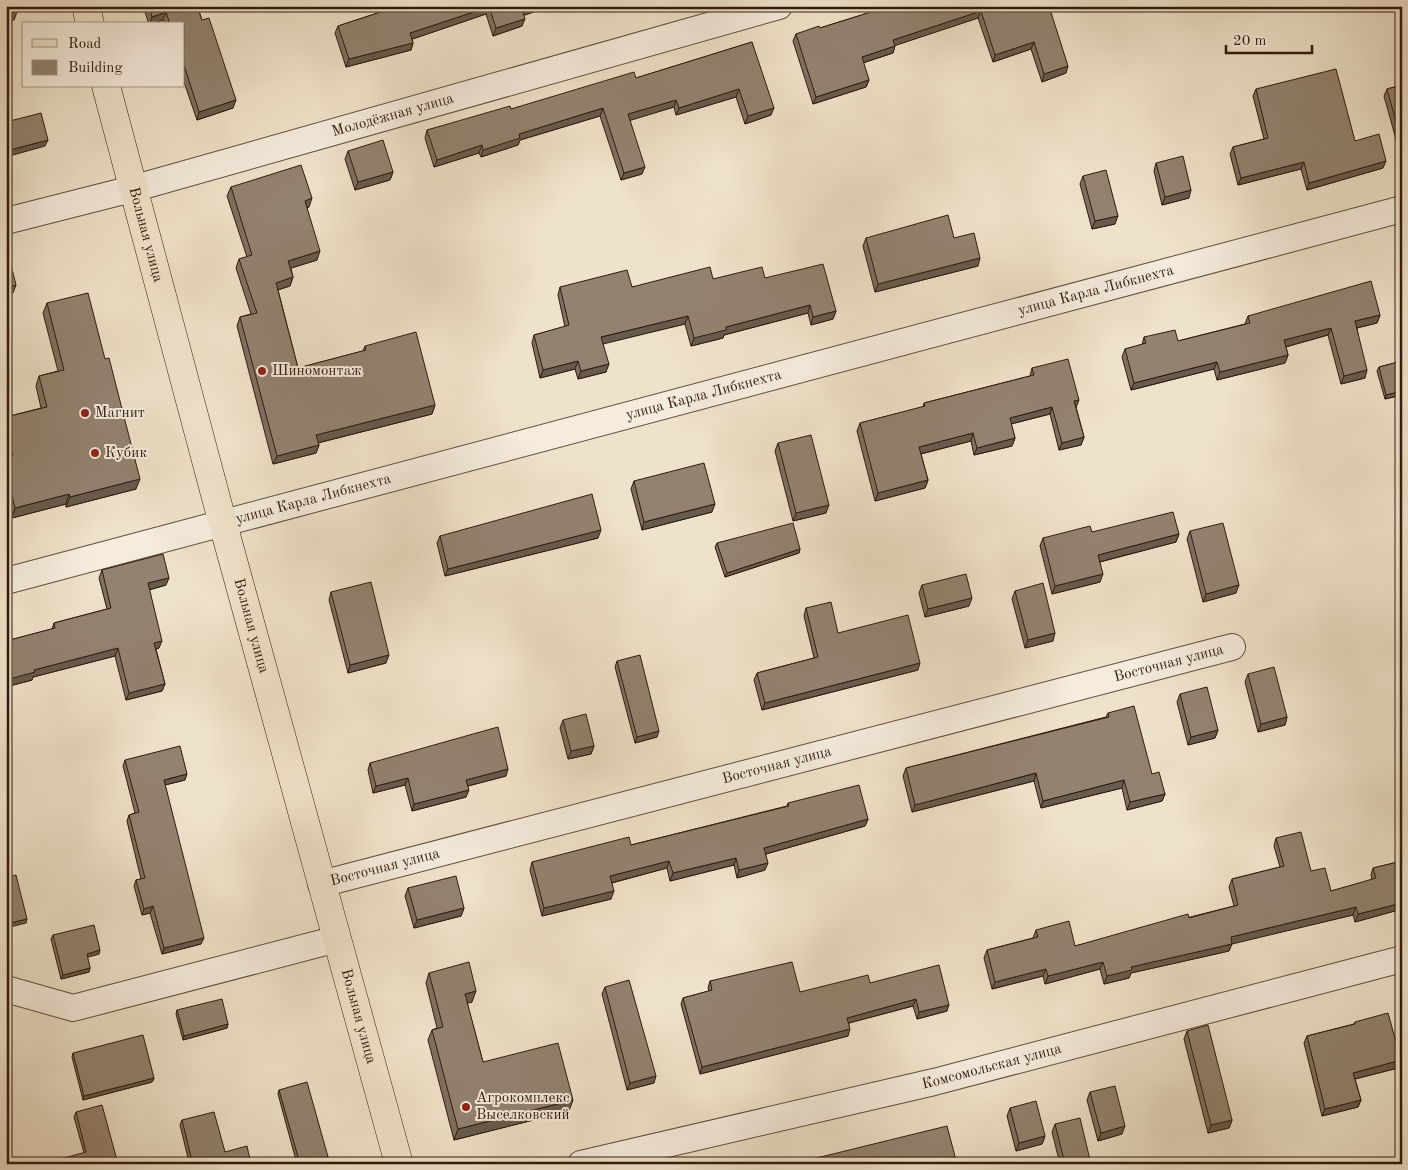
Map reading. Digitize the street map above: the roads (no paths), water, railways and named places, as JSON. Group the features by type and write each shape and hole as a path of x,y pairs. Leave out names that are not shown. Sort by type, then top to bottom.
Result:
{"main road":[{"path":"86,6 90,22"},
{"name":"Вольная улица","path":"107,88 223,524 399,1164"}],"street":[{"name":"Молодёжная улица","path":"6,221 132,188 779,6"},
{"name":"улица Карла Либкнехта","path":"6,581 1402,209"},
{"name":"Восточная улица","path":"322,884 1232,647"},
{"path":"6,988 73,1008 337,939"},
{"name":"Комсомольская улица","path":"580,1164 934,1082 1402,959"}],"place":[{"name":"Шиномонтаж","path":"262,371"},
{"name":"Магнит","path":"85,413"},
{"name":"Кубик","path":"95,453"},
{"name":"Агрокомплекс Выселковский","path":"466,1107"}]}
